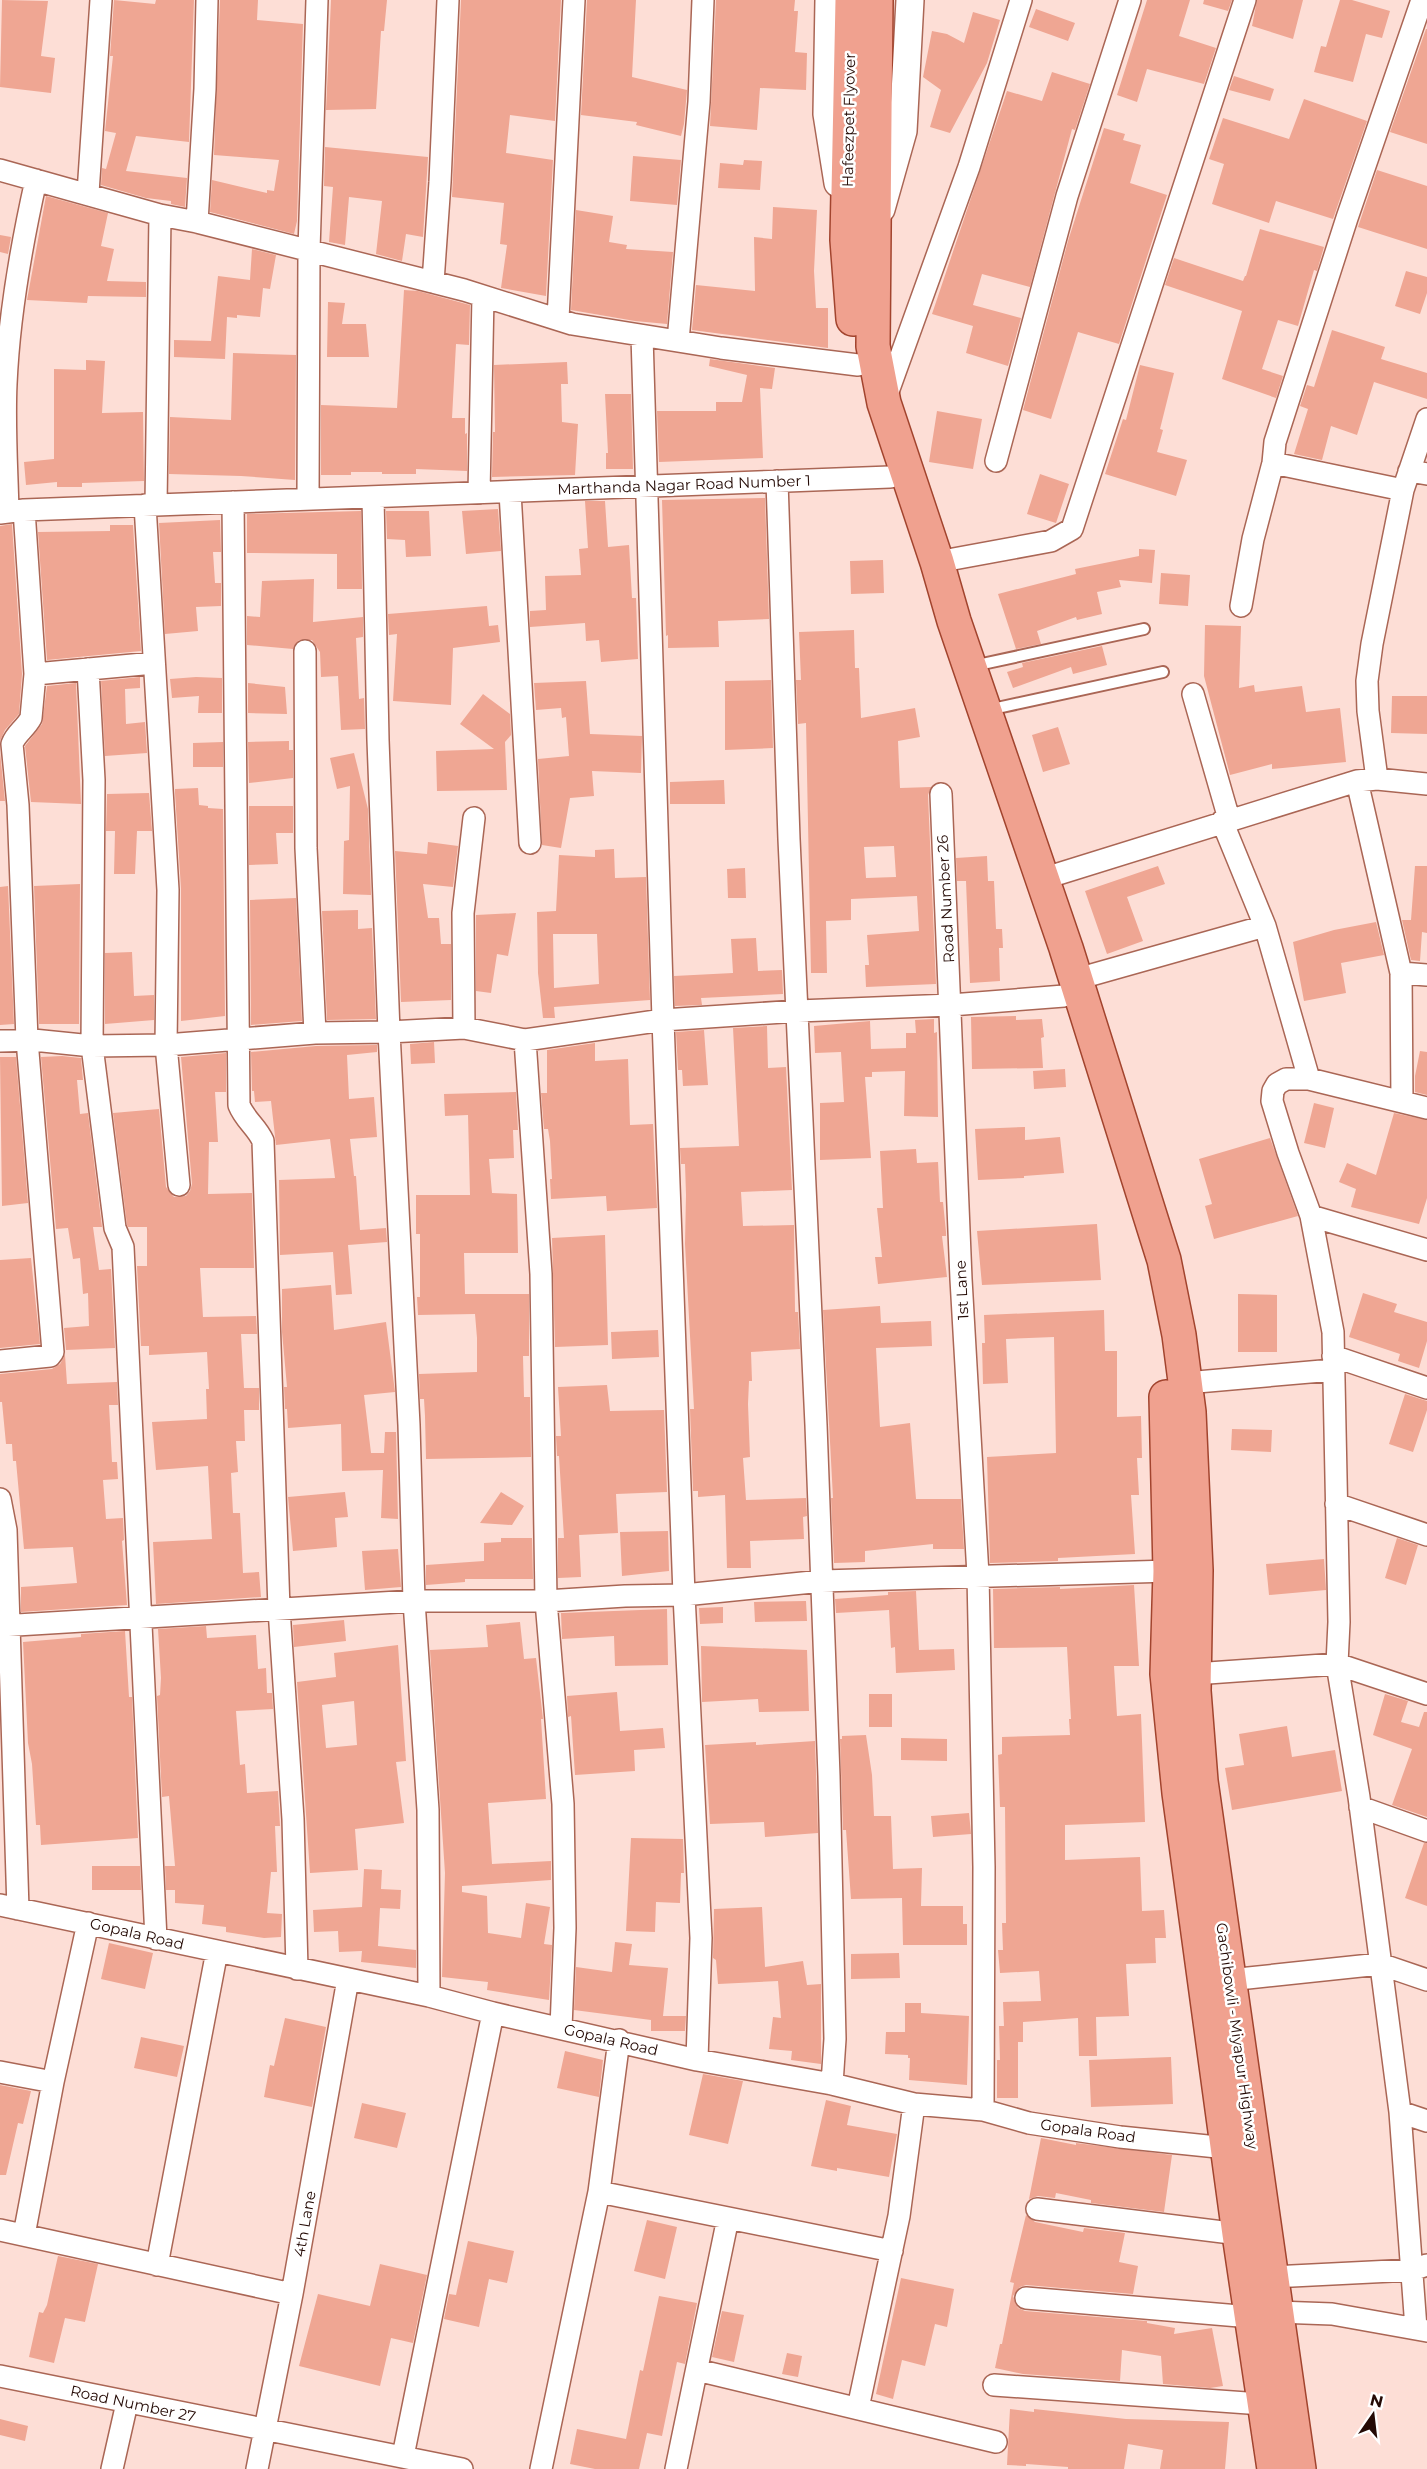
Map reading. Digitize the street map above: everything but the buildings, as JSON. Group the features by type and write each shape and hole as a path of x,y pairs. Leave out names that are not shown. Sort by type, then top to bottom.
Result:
{"main road":[{"name":"Hafeezpet Flyover","path":"856,7 860,240"},
{"path":"860,240 854,344 858,365 890,477 1000,817 1070,987"},
{"path":"860,240 873,346 884,403 938,562 984,711 1042,879 1070,987 1158,1276 1186,1383 1194,1514 1182,1603"},
{"path":"1158,1276 1167,1409 1170,1571 1182,1603"},
{"name":"Gachibowli - Miyapur Highway","path":"1182,1603 1194,1674 1201,1780 1272,2277 1264,2315"},
{"name":"Gachibowli - Miyapur Highway","path":"1182,1603 1167,1674 1179,1793 1239,2234 1264,2315 1277,2404 1299,2469"},
{"name":"Gachibowli - Miyapur Highway","path":"1274,2469 1277,2404"}],"street":[{"path":"88,193 100,0"},
{"path":"198,222 207,0"},
{"path":"308,499 309,250 317,0"},
{"path":"433,282 448,0"},
{"path":"558,319 574,0"},
{"path":"678,341 699,102 703,0"},
{"path":"860,240 903,131 910,0"},
{"path":"884,403 969,167 1021,0"},
{"path":"996,461 1067,196 1130,0"},
{"path":"938,562 1051,541 1072,529 1245,0"},
{"path":"1241,606 1253,539 1273,463 1275,442 1347,218 1422,2"},
{"path":"856,7 828,114 860,240"},
{"path":"0,170 160,215 198,222 433,282 558,319 642,336 858,365"},
{"path":"0,1361 53,1354 27,1040 18,806 12,744 15,736 31,718 35,674 11,512 6,386 9,334 25,228 36,180"},
{"path":"160,215 150,505 154,663 168,890 166,1045 179,1185"},
{"path":"479,493 483,296"},
{"path":"642,336 663,1020 684,1595 701,1938 697,2060"},
{"path":"1402,1101 1401,973 1367,780 1367,681 1380,603 1427,419"},
{"path":"1273,463 1413,478"},
{"name":"Marthanda Nagar Road Number 1","path":"11,512 890,477"},
{"path":"777,482 789,839 822,1581 835,2027 832,2084"},
{"path":"510,492 530,843"},
{"path":"373,497 388,1032 409,1425 414,1601 428,1809 429,1996"},
{"path":"233,502 239,1105 244,1118 258,1131 263,1141 279,1609 293,1819 297,1969"},
{"path":"305,651 306,848 315,1033"},
{"path":"35,674 154,663"},
{"path":"88,669 94,780 92,1046 115,1228 123,1247 156,1939"},
{"path":"1193,694 1226,820 1265,926 1309,1079"},
{"path":"1042,879 1226,820 1367,780 1427,784"},
{"name":"Road Number 26","path":"941,794 951,1005"},
{"path":"464,1028 463,913 474,818"},
{"path":"0,1041 27,1040 92,1046 166,1045 315,1033 464,1028 525,1040 663,1020 798,1011 951,1005 1070,987 1265,926"},
{"path":"1401,973 1427,975"},
{"name":"1st Lane","path":"951,1005 961,1279 978,1575 984,1867 983,2110"},
{"path":"525,1040 541,1274 546,1601 562,1804 566,1928 561,2028"},
{"path":"1026,2298 1264,2315 1332,2314 1422,2329 1420,2268 1360,1807 1337,1664 1339,1622 1333,1332 1311,1216 1272,1101 1273,1091 1277,1084 1286,1079 1309,1079 1427,1108"},
{"path":"1311,1216 1427,1250"},
{"path":"1186,1383 1333,1363 1427,1388"},
{"path":"0,1499 6,1530 4,1626 9,1907"},
{"path":"1336,1504 1427,1535"},
{"path":"4,1626 414,1601 546,1601 684,1595 822,1581 1170,1571"},
{"path":"1194,1674 1337,1664 1427,1694"},
{"path":"1360,1807 1427,1831"},
{"name":"Gopala Road","path":"9,1907 429,1996 697,2060 832,2084 914,2104 983,2110 1029,2124 1119,2137 1227,2148"},
{"path":"24,2235 53,2082 88,1923"},
{"path":"157,2265 217,1951"},
{"path":"1229,1980 1380,1964 1427,1980"},
{"name":"4th Lane","path":"257,2469 292,2294 348,1979"},
{"path":"403,2456 493,2013"},
{"path":"541,2469 599,2192 619,2040"},
{"path":"0,2072 53,2082"},
{"path":"858,2408 899,2216 914,2104"},
{"path":"1400,2112 1427,2121"},
{"path":"599,2192 892,2251"},
{"path":"1036,2209 1239,2234"},
{"path":"676,2469 728,2218"},
{"path":"0,2230 292,2294"},
{"path":"1272,2277 1420,2268"},
{"path":"697,2370 996,2442"},
{"name":"Road Number 27","path":"0,2376 462,2469"},
{"path":"994,2385 1277,2404"},
{"path":"112,2469 127,2403"}],"lane":[{"path":"970,667 1144,629"},
{"path":"984,711 1163,672"}]}
